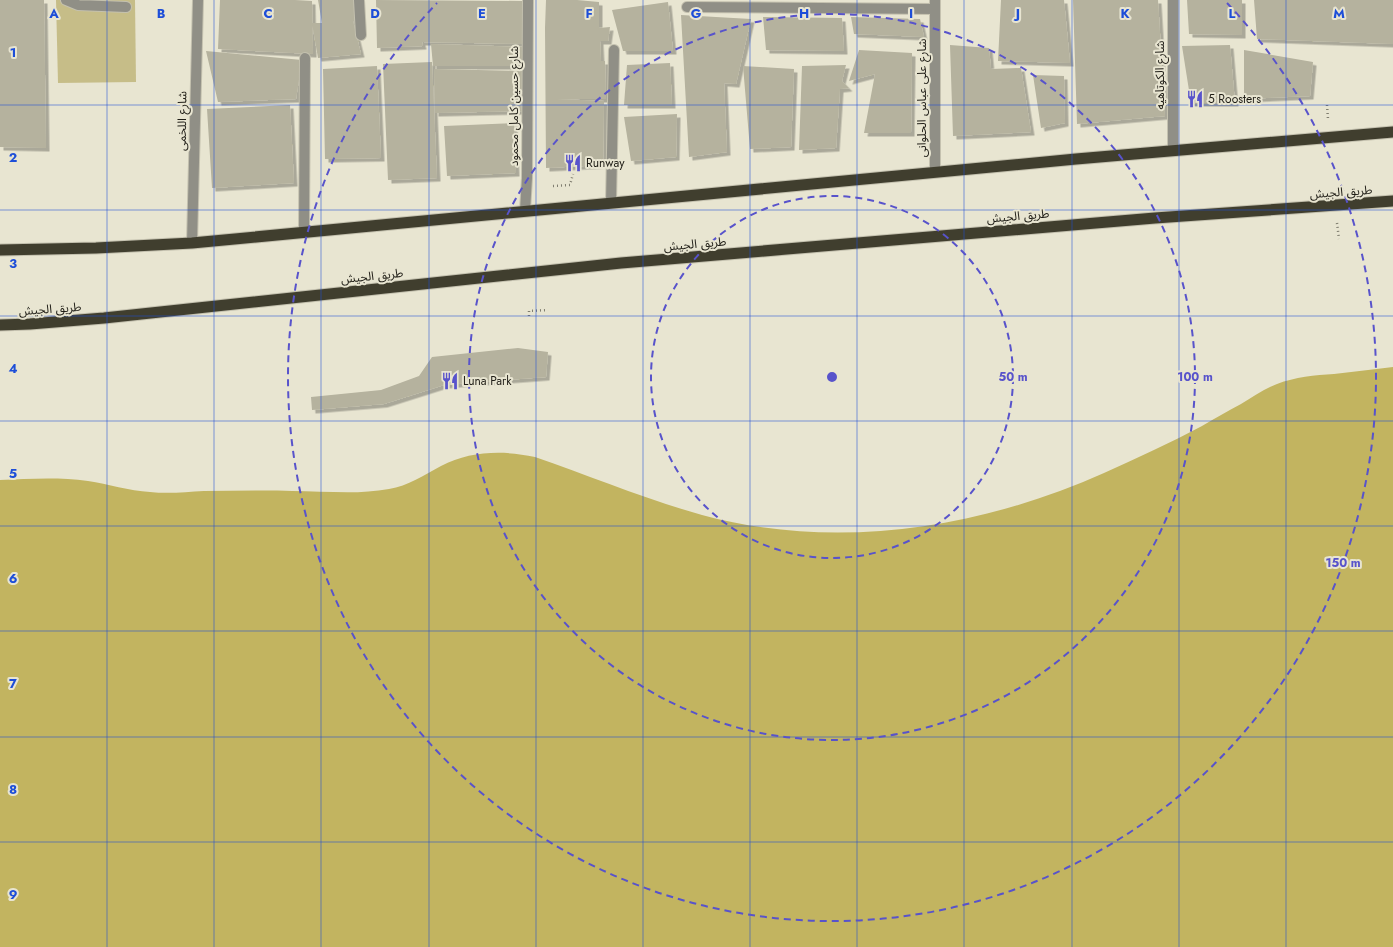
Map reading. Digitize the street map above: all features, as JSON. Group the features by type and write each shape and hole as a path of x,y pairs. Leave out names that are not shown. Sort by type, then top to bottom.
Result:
{"highway":[{"path":"0,250 96,248 192,243 1173,150 1393,132"},
{"name":"طريق الجيش","path":"0,325 104,318 636,262 1147,218 1393,202"}],"street":[{"path":"66,0 78,5 126,7"},
{"name":"شارع اللخمى","path":"192,243 198,0"},
{"path":"359,0 361,35"},
{"name":"شارع حسين كامل محمود","path":"525,211 527,178 528,0"},
{"name":"شارع الكوتاهيه","path":"1173,0 1173,150"},
{"path":"687,6 935,5"},
{"name":"شارع على عباس الحلوانى","path":"935,5 935,172"},
{"path":"610,203 614,50"},
{"path":"304,233 305,58"}],"path":[{"path":"553,186 570,185 573,174"},
{"path":"529,316 529,311 548,310"}],"shaded area":[{"path":"56,0 135,0 136,82 58,83"},
{"path":"1393,367 1393,947 0,947 0,480 66,479 96,482 134,490 164,493 204,491 365,492 396,488 463,457 487,453 511,453 535,457 681,509 752,526 803,532 855,532 906,528 957,520 1007,508 1056,492 1104,473 1166,444 1202,426 1277,384 1298,378"}],"building":[{"path":"0,0 44,0 46,148 0,147"},
{"path":"220,0 312,1 313,54 218,49"},
{"path":"318,0 356,0 359,21 353,21 361,54 318,58 312,23 322,23"},
{"path":"376,0 522,1 523,44 422,42 423,46 377,48"},
{"path":"546,0 599,2 599,28 610,27 608,41 600,41 601,61 605,61 606,99 556,99 604,101 603,165 546,168"},
{"path":"1001,0 1064,0 1070,63 998,61"},
{"path":"1073,0 1158,0 1165,116 1077,124"},
{"path":"1187,0 1242,0 1242,35 1189,34"},
{"path":"1254,0 1393,0 1393,44 1257,39"},
{"path":"668,2 673,51 623,51 612,10"},
{"path":"681,15 751,19 736,84 724,83 727,152 689,157"},
{"path":"763,17 842,18 844,51 766,50"},
{"path":"851,17 920,19 924,37 854,34"},
{"path":"431,44 525,47 525,66 433,66"},
{"path":"950,45 989,48 991,69 1021,68 1031,132 953,136"},
{"path":"1230,45 1235,103 1191,103 1182,46"},
{"path":"859,50 912,53 911,133 864,133 875,74 849,81"},
{"path":"1244,50 1313,62 1310,96 1244,99"},
{"path":"206,51 302,60 296,99 218,102"},
{"path":"432,62 437,178 388,180 383,64"},
{"path":"670,63 672,105 624,105 627,65"},
{"path":"846,65 842,81 849,88 840,89 836,148 799,150 802,66"},
{"path":"377,66 381,158 325,159 323,69"},
{"path":"743,66 794,69 791,147 750,149"},
{"path":"434,69 524,71 523,111 435,113"},
{"path":"1033,75 1064,76 1065,123 1041,128"},
{"path":"290,105 294,183 212,188 207,109"},
{"path":"677,114 676,157 631,161 624,117"},
{"path":"514,123 516,173 447,176 444,126"},
{"name":"Luna Park","path":"518,348 548,352 546,377 444,385 384,404 312,410 311,397 381,390 419,376 432,357"}],"place":[{"name":"5 Roosters","path":"1195,99"},
{"name":"Runway","path":"573,163"},
{"name":"Luna Park","path":"450,381"}]}
